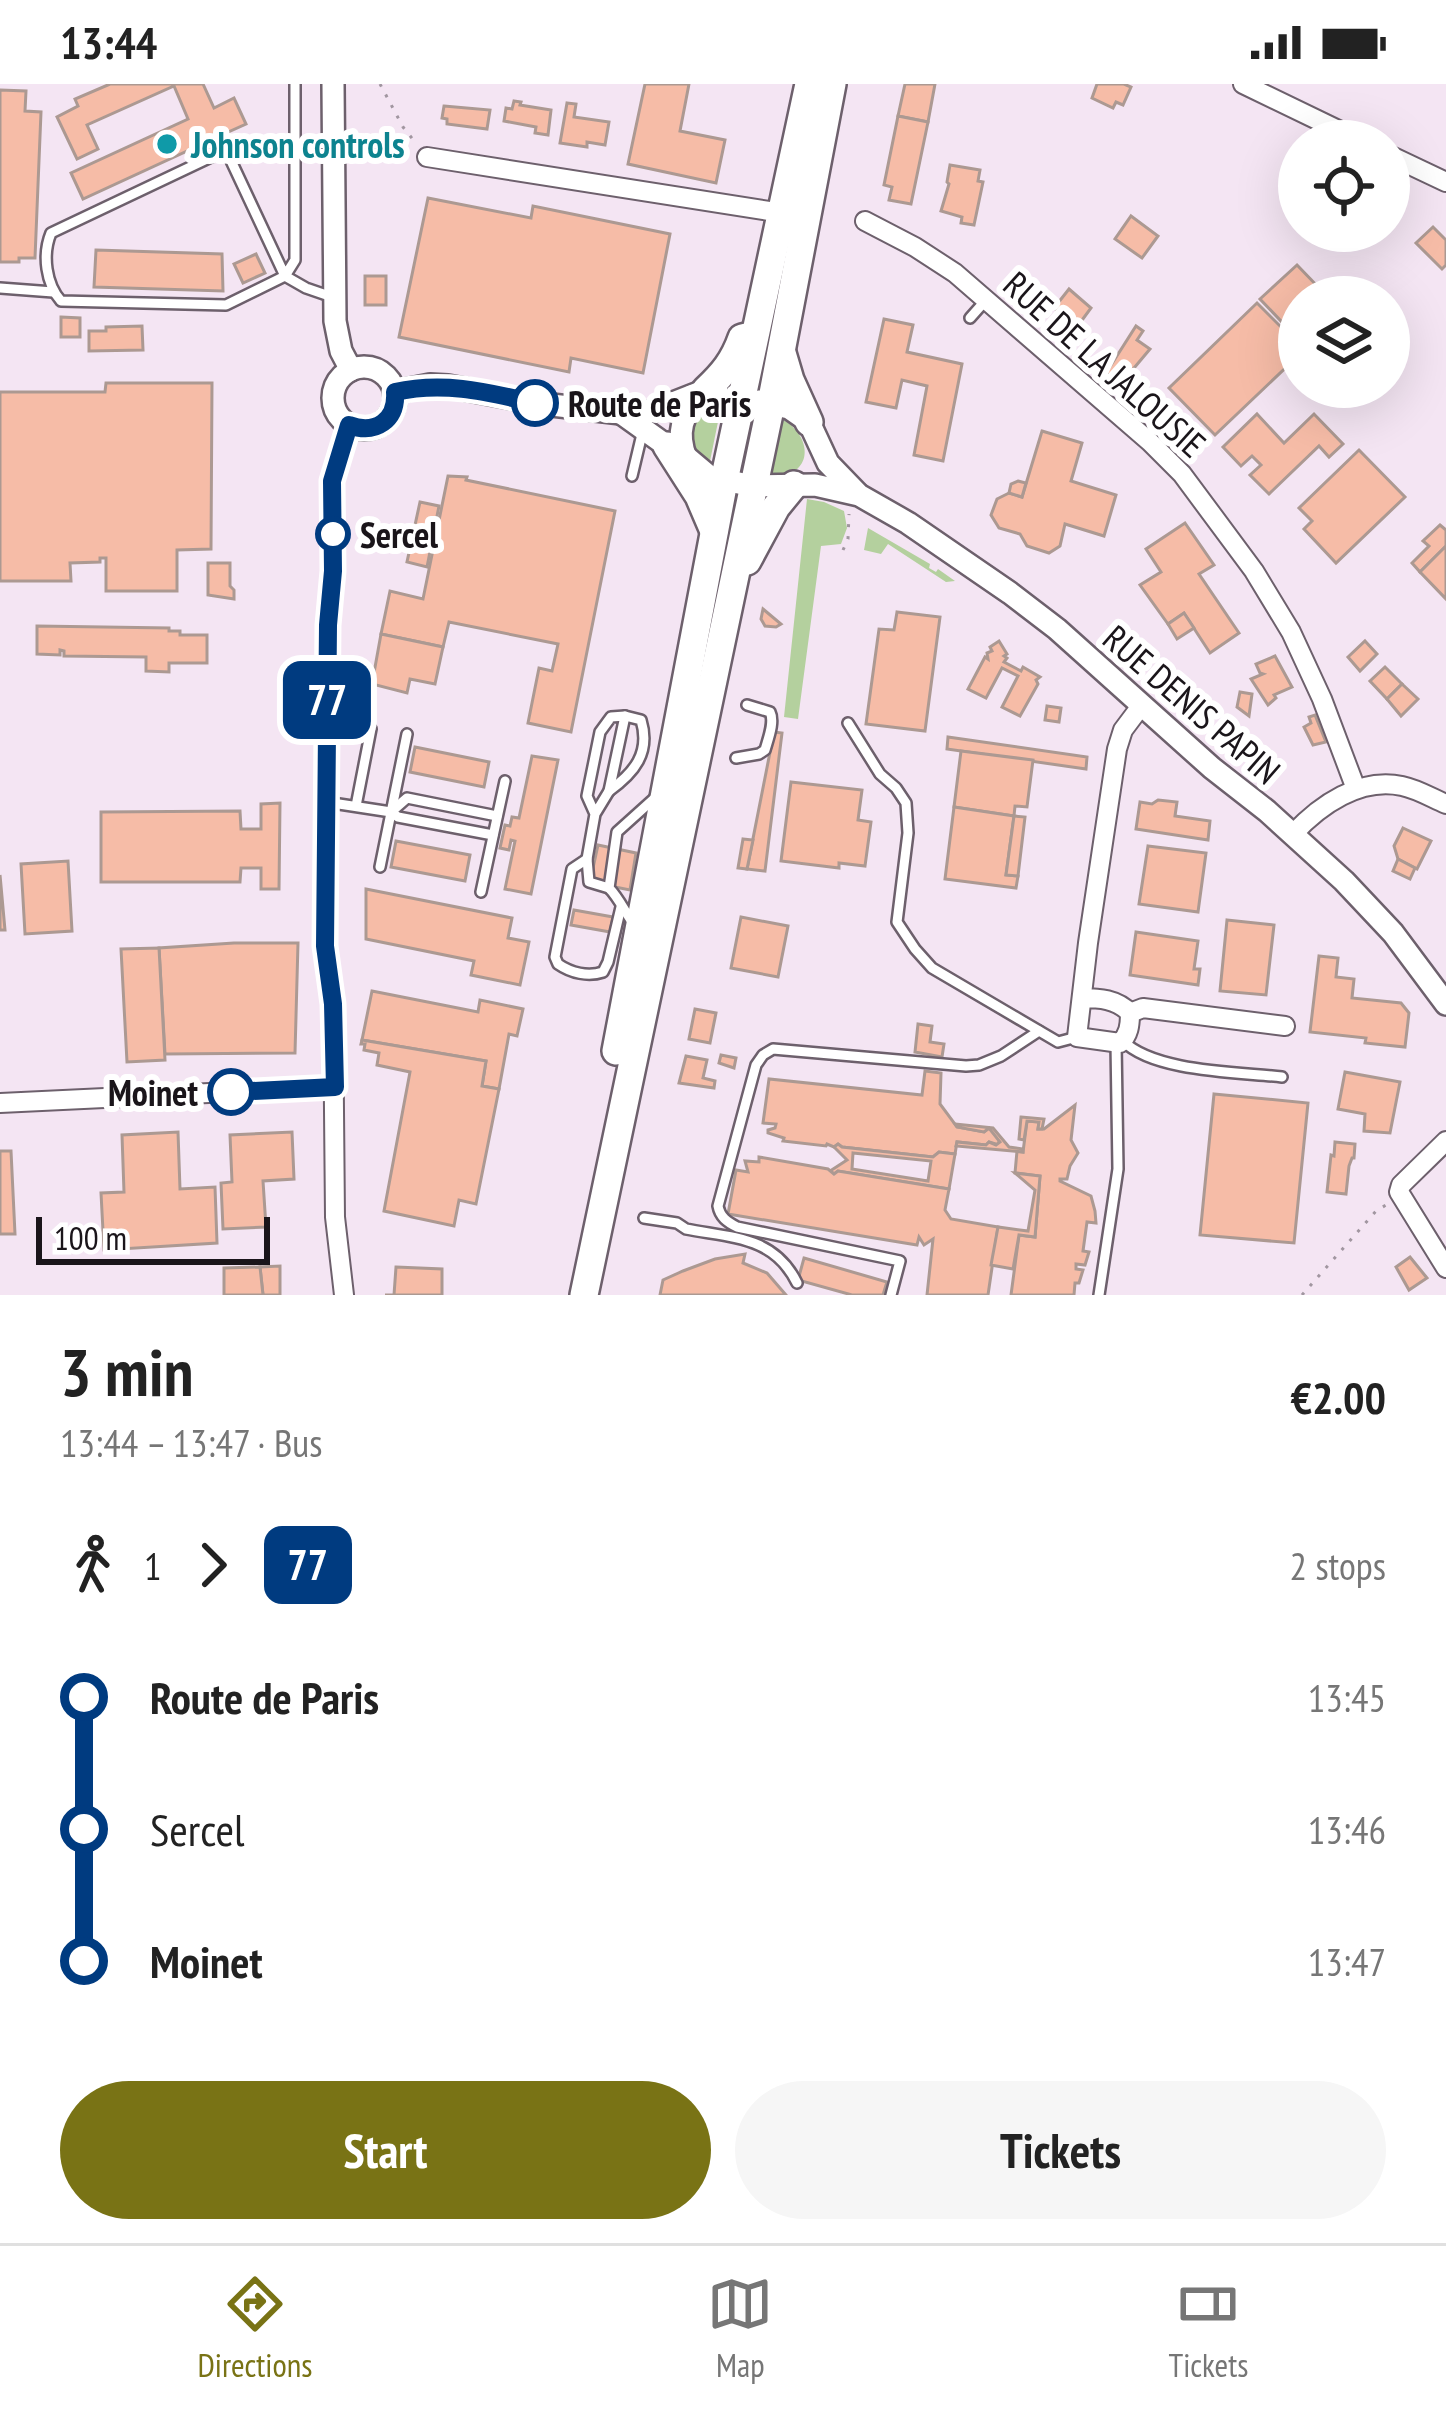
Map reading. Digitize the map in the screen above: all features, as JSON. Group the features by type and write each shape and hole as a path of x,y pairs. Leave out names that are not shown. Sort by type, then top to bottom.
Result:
{"main road":[{"path":"568,1295 724,481 782,351 809,84"},
{"path":"584,1295 753,486 758,400 755,334 782,213 801,184 832,84"},
{"path":"706,390 736,356 742,338 755,334"},
{"path":"782,351 813,430"},
{"path":"677,452 714,531"},
{"path":"733,586 794,485"}],"street":[{"path":"333,84 335,321 341,351 351,370"},
{"path":"1243,84 1317,120"},
{"path":"428,157 782,213"},
{"path":"1410,165 1446,182"},
{"name":"RUE DE LA JALOUSIE","path":"865,221 956,273 1182,474 1254,572 1291,632 1356,789"},
{"path":"368,367 381,371 395,392 394,410 382,424 364,430 349,425 337,413 333,397 340,379 351,370 368,367"},
{"path":"395,392 448,386 621,413 647,420 677,452 710,477 753,486 815,485 854,503"},
{"path":"677,452 686,412 706,390"},
{"path":"647,420 706,390 800,413 854,503"},
{"path":"344,1295 334,1217 344,1136 335,1087 333,1004 325,946 332,481 349,425"},
{"path":"794,485 812,461 813,430"},
{"name":"RUE DENIS PAPIN","path":"854,503 908,523 1057,629 1344,880 1393,933 1446,1004"},
{"path":"1082,998 1102,998 1130,1013 1130,1028 1120,1042 1077,1037 1082,998 1117,749 1123,730 1142,706"},
{"path":"1293,834 1328,803 1356,789 1403,786 1446,804"},
{"path":"1130,1013 1143,1008 1285,1026"},
{"path":"0,1103 335,1087"},
{"path":"1446,1141 1399,1192 1446,1268"}],"lane":[{"path":"296,84 296,260 285,276 226,305 62,301 48,283 51,233 226,150 285,276 334,298"},
{"path":"0,288 53,292"},
{"path":"970,318 986,299"},
{"path":"632,476 647,420"},
{"path":"736,758 765,750 769,735 770,712 747,705"},
{"path":"626,716 587,859 589,882 608,888 639,931"},
{"path":"596,814 587,796 604,723 610,717 641,720 645,728 638,764 632,775 608,791"},
{"path":"848,723 880,774 906,803 908,833 898,922 915,949 932,968 1058,1042 1077,1037"},
{"path":"356,806 371,730"},
{"path":"380,867 407,734"},
{"path":"481,892 505,781"},
{"path":"608,888 617,832 666,789"},
{"path":"391,812 407,798 497,816"},
{"path":"326,802 493,835"},
{"path":"587,859 572,869 555,957 559,964 577,973 603,972 621,907"},
{"path":"891,1295 900,1261 737,1227 719,1214 756,1065 773,1049 979,1065 1039,1031"},
{"path":"1120,1042 1175,1065 1282,1077"},
{"path":"1099,1295 1118,1169 1120,1042"},
{"path":"644,1217 768,1249 786,1264 797,1283"}],"path":[{"path":"380,84 403,127 428,157"},
{"path":"843,550 854,503"},
{"path":"1302,1295 1376,1211 1399,1192"}],"green space":[{"path":"716,401 722,402 709,466 695,457 688,422"},
{"path":"781,419 796,430 805,455 787,475 766,476"},
{"path":"807,499 844,511 847,528 841,544 821,546 798,719 784,717"},
{"path":"868,528 955,581 946,582 888,544 881,554 864,550"}],"building":[{"name":"Johnson controls","path":"110,84 203,84 214,108 234,98 246,124 211,135 213,139 83,199 71,173 188,119 174,86 87,125 98,149 77,159 57,117 78,106 75,99"},
{"path":"645,84 689,84 680,131 725,140 716,183 628,164"},
{"path":"905,84 935,84 928,122 898,116"},
{"path":"1097,84 1131,87 1123,105 1116,102 1113,108 1092,98"},
{"path":"0,90 26,91 25,111 41,112 35,258 19,258 19,262 0,262"},
{"path":"514,101 551,110 548,135 535,133 536,127 504,121 506,108 512,109"},
{"path":"567,103 576,104 574,117 609,122 605,145 560,143"},
{"path":"444,106 490,110 487,129 447,124 442,118"},
{"path":"898,116 928,122 911,204 889,200 892,187 884,185"},
{"path":"950,165 980,170 978,181 983,182 974,225 941,211"},
{"path":"428,198 531,218 533,206 670,234 643,373 571,358 569,372 399,337"},
{"path":"1131,216 1158,236 1142,258 1115,239"},
{"path":"1433,227 1446,240 1442,269 1416,243"},
{"path":"96,250 222,254 223,291 94,287"},
{"path":"256,254 265,273 243,283 234,264"},
{"path":"1297,265 1308,276 1285,276"},
{"path":"365,276 386,276 386,305 365,305"},
{"path":"1278,282 1278,318 1260,299"},
{"path":"1069,289 1091,308 1077,327 1054,308"},
{"path":"1257,303 1278,324 1278,375 1215,435 1169,388"},
{"path":"61,317 80,318 80,337 61,337"},
{"path":"884,319 913,325 907,352 962,364 943,461 914,455 927,386 902,380 896,408 866,402"},
{"path":"142,326 143,350 89,351 89,331"},
{"path":"1136,326 1143,331 1137,340 1150,349 1129,374 1137,380 1130,390 1106,373"},
{"path":"106,383 212,383 211,549 177,550 177,591 106,591 106,558 70,563 71,581 0,581 0,392 105,392"},
{"path":"1257,414 1284,443 1314,414 1343,444 1329,457 1319,446 1269,494 1250,475 1261,465 1252,456 1241,466 1223,447"},
{"path":"1042,431 1082,443 1071,481 1116,495 1104,536 1065,524 1060,546 1049,553 1027,546 1020,534 999,528 991,515 997,499 1009,493 1022,497"},
{"path":"1359,450 1405,497 1336,563 1304,529 1312,521 1299,508"},
{"path":"448,476 615,511 571,732 528,723 539,668 552,671 558,644 449,622 443,647 381,634 390,591 423,599"},
{"path":"1026,483 1022,497 1009,493 1011,484"},
{"path":"420,502 439,506 427,567 407,562"},
{"path":"1185,523 1214,565 1199,574 1239,633 1210,653 1184,613 1168,624 1140,585 1161,572 1146,549"},
{"path":"1440,525 1446,530 1446,546 1420,572 1412,563 1429,546 1423,541"},
{"path":"1446,546 1446,599 1420,572"},
{"path":"208,563 230,563 234,599 208,595"},
{"path":"763,609 781,624 765,626"},
{"path":"897,612 940,617 925,731 866,724 879,629 894,630"},
{"path":"1184,613 1194,628 1177,639 1168,624"},
{"path":"37,626 169,628 180,635 207,635 207,663 169,663 169,672 146,671 146,657 64,656 60,650 60,655 37,654"},
{"path":"381,634 443,647 435,684 410,679 407,693 372,684"},
{"path":"999,641 1007,654 1004,662 1040,677 1020,716 1002,707 1018,676 1002,668 986,698 968,689 985,657 988,659 990,647"},
{"path":"1365,641 1377,654 1360,671 1348,657"},
{"path":"1275,656 1292,687 1274,695 1268,705 1251,679 1263,674 1256,664"},
{"path":"1385,667 1402,684 1387,699 1370,681"},
{"path":"1402,684 1418,699 1401,716 1387,699"},
{"path":"1240,692 1252,694 1249,716 1237,707"},
{"path":"1047,706 1061,708 1059,722 1045,720"},
{"path":"1315,715 1326,742 1313,745 1304,727"},
{"path":"774,732 782,733 765,871 747,869"},
{"path":"948,737 1087,757 1086,769 947,749"},
{"path":"415,747 489,762 484,787 410,772"},
{"path":"961,751 1033,760 1027,807 1015,806 1014,816 954,807"},
{"path":"532,756 558,760 531,894 505,889 515,841 511,840 509,850 500,848 505,825 510,826 512,817 519,818"},
{"path":"791,782 862,790 858,820 871,822 865,866 781,861"},
{"path":"1140,802 1177,802 1175,816 1210,821 1208,840 1136,829"},
{"path":"280,803 279,889 261,889 261,868 241,868 240,882 101,882 101,812 240,811 241,829 261,829 261,804"},
{"path":"954,807 1014,816 1006,875 1018,876 1016,888 945,879"},
{"path":"1014,816 1025,817 1018,876 1006,875"},
{"path":"1403,828 1431,841 1417,869 1398,859 1394,846"},
{"path":"743,839 753,840 747,869 738,868"},
{"path":"396,841 470,855 465,881 391,867"},
{"path":"598,845 636,853 630,890 590,882"},
{"path":"1148,846 1206,853 1198,912 1139,904"},
{"path":"1398,859 1415,868 1410,879 1393,871"},
{"path":"68,861 72,931 25,934 21,864"},
{"path":"0,875 5,930 0,930"},
{"path":"366,889 512,918 508,938 529,942 520,985 471,975 474,961 366,939"},
{"path":"574,910 613,917 610,932 571,925"},
{"path":"741,917 788,926 778,977 731,968"},
{"path":"1227,920 1274,925 1266,995 1220,991"},
{"path":"1136,932 1198,941 1194,969 1200,969 1198,985 1130,975"},
{"path":"298,943 295,1053 165,1054 159,948"},
{"path":"159,948 165,1060 127,1062 121,949"},
{"path":"1319,956 1338,958 1336,977 1354,979 1352,998 1401,1003 1409,1013 1405,1047 1310,1032"},
{"path":"372,991 478,1012 480,1000 523,1009 517,1036 509,1034 499,1089 482,1086 486,1061 362,1040"},
{"path":"695,1009 716,1013 710,1043 689,1039"},
{"path":"918,1024 932,1026 930,1042 944,1044 942,1057 915,1052"},
{"path":"362,1040 486,1061 482,1086 499,1089 476,1204 459,1200 454,1226 384,1211 410,1072 377,1065 379,1053 364,1050"},
{"path":"721,1055 736,1058 734,1068 719,1063"},
{"path":"686,1056 707,1060 703,1078 715,1081 714,1088 679,1083"},
{"path":"925,1071 941,1073 940,1104 957,1127 984,1132 989,1128 999,1145 957,1142 955,1154 939,1152 933,1157 783,1141 768,1133 776,1124 763,1123 769,1079 922,1095"},
{"path":"1345,1072 1400,1082 1390,1133 1364,1131 1365,1114 1338,1109"},
{"path":"1214,1094 1308,1103 1294,1243 1200,1235"},
{"path":"1075,1105 1071,1140 1078,1153 1067,1179 1060,1181 1091,1196 1096,1223 1087,1222 1083,1251 1089,1252 1085,1265 1076,1264 1076,1269 1083,1270 1079,1283 1075,1283 1074,1295 1011,1295 1019,1235 1035,1237 1040,1176 1015,1173 1027,1121 1039,1122 1038,1129 1044,1129"},
{"path":"1021,1117 1044,1119 1042,1129 1038,1129 1039,1122 1027,1121 1024,1140 1019,1139"},
{"path":"955,1124 993,1128 1009,1147 1023,1152 956,1146 957,1142 1000,1142 989,1128 984,1132"},
{"path":"178,1132 180,1189 215,1187 217,1243 104,1250 101,1193 124,1192 122,1135"},
{"path":"292,1132 294,1179 263,1181 266,1227 223,1229 221,1183 232,1182 230,1135"},
{"path":"1335,1142 1355,1144 1346,1194 1327,1192"},
{"path":"834,1147 933,1157 939,1152 955,1154 949,1189 834,1174 830,1171 847,1160","holes":["853,1153 931,1161 928,1181 852,1169"]},
{"path":"0,1151 11,1151 15,1234 0,1234"},
{"path":"759,1157 834,1174 949,1189 945,1210 951,1219 998,1227 988,1295 927,1295 933,1239 924,1245 919,1237 917,1245 728,1214 736,1170 748,1172 745,1161 759,1162"},
{"path":"1015,1173 1040,1176 1035,1237 1019,1235 1013,1269 991,1265 998,1227 1028,1231 1035,1190"},
{"path":"745,1254 743,1263 767,1273 786,1295 660,1295 663,1280 715,1259"},
{"path":"1410,1257 1427,1278 1409,1290 1396,1267"},
{"path":"804,1258 887,1282 883,1295 852,1295 798,1280"},
{"path":"280,1266 280,1295 263,1295 260,1267"},
{"path":"260,1267 263,1295 224,1295 224,1268"},
{"path":"396,1267 442,1269 442,1295 394,1295"}],"bus line":[{"name":"77","path":"231,1092 335,1087 333,1004 325,946 328,625 332,481 349,425 364,430 380,425 394,410 395,392 418,386 448,386 535,403"}],"place":[{"name":"Johnson controls","path":"167,144"},
{"name":"Route de Paris","path":"535,403"},
{"name":"Sercel","path":"333,534"},
{"name":"Moinet","path":"231,1092"}]}
